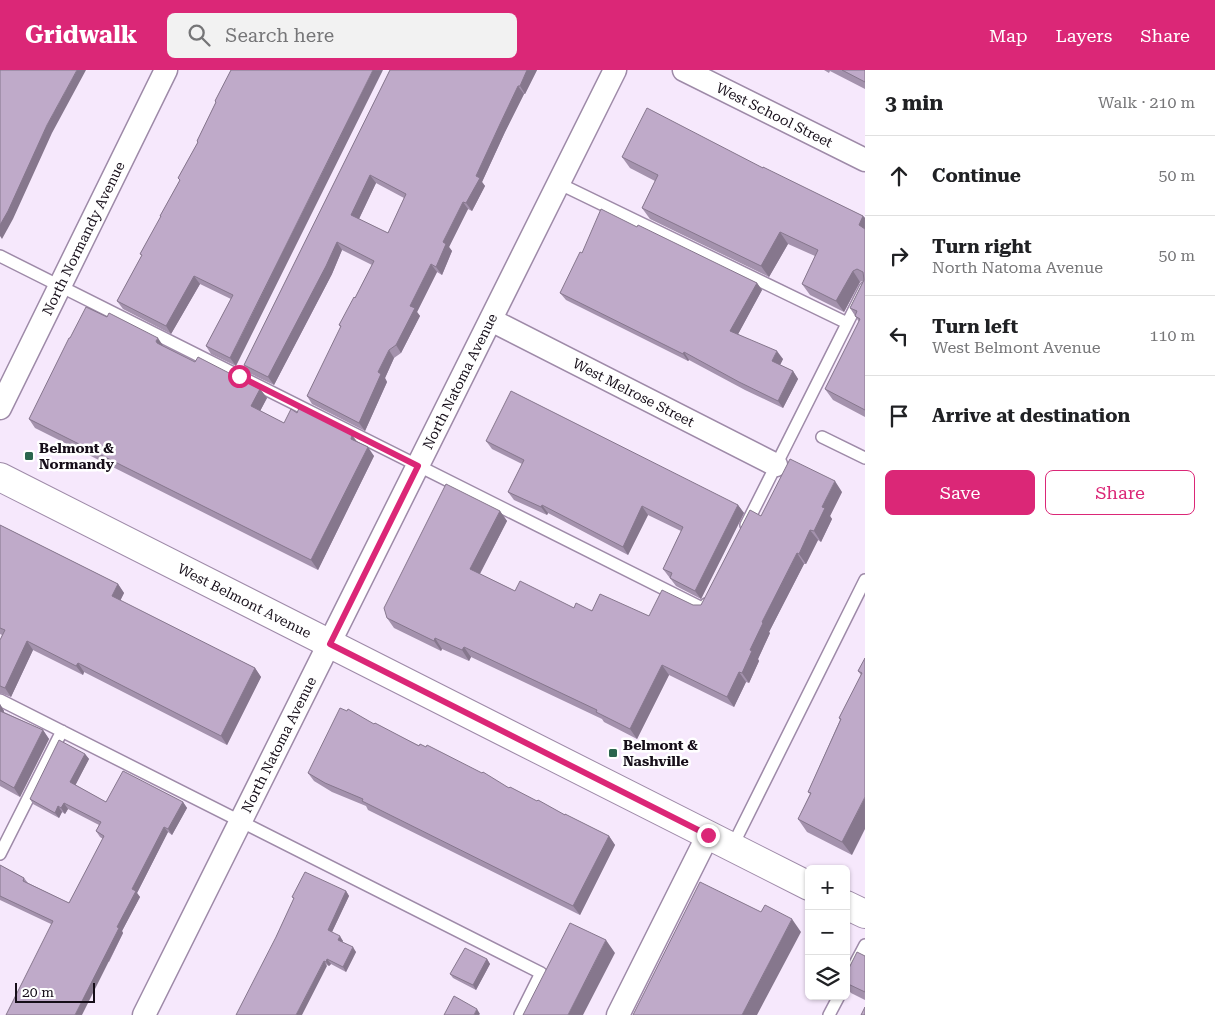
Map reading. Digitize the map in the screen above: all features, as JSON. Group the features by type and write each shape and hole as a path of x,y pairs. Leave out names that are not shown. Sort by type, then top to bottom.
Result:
{"main road":[{"name":"West Belmont Avenue","path":"0,478 805,884"}],"street":[{"name":"North Normandy Avenue","path":"0,408 166,70"},
{"name":"North Natoma Avenue","path":"144,1015 614,70"},
{"name":"West School Street","path":"684,70 865,160"},
{"name":"West Melrose Street","path":"491,320 776,465"},
{"path":"618,1015 708,835"}],"lane":[{"path":"558,183 847,323"},
{"path":"0,256 241,372 418,466 704,610 712,592"},
{"path":"742,533 865,288"},
{"path":"822,436 865,458"},
{"path":"732,847 865,580"},
{"path":"0,700 540,973 520,1015"},
{"path":"0,854 62,731"},
{"path":"850,973 865,945"},
{"path":"829,1015 836,1000"}],"building":[{"path":"0,70 77,70 47,125 0,225"},
{"path":"231,70 373,70 230,358 206,346 233,295 194,276 166,326 117,301 180,180 178,178 198,142 215,101"},
{"path":"390,70 527,70 476,176 480,178 466,203 463,202 443,242 446,244 436,267 431,264 410,306 415,308 396,345 389,350 378,372 381,374 359,423 307,396 341,326 339,325 374,261 337,242 268,377 244,365","holes":["370,175 406,194 388,233 351,215"]},
{"path":"842,70 865,70 865,82"},
{"path":"647,108 763,168 863,216 859,225 865,229 865,410 825,389 860,319 855,316 857,311 850,308 864,280 863,272 857,269 853,271 836,301 802,284 818,250 780,232 761,266 642,208 658,175 622,157"},
{"path":"601,209 757,283 730,331 777,351 772,361 793,371 778,401 684,352 683,354 560,293 580,252 582,253"},
{"path":"86,307 107,317 109,313 158,338 157,343 195,362 198,357 260,389 251,406 284,423 291,409 297,413 299,408 352,435 351,439 368,447 311,560 29,419"},
{"path":"511,391 738,505 695,591 670,578 672,573 663,569 683,527 642,506 623,547 542,505 541,507 508,492 524,460 486,441"},
{"path":"790,459 835,481 822,507 825,508 814,531 810,530 799,554 797,553 762,622 742,673 739,672 727,697 662,665 630,729 596,712 597,710 464,647 462,650 435,638 434,641 387,618 384,608 446,484 500,511 470,569 515,591 520,581 574,608 576,603 592,611 600,594 649,616 662,590 693,605 701,605 750,510 761,516"},
{"path":"0,525 118,584 112,596 255,668 221,736 78,663 76,666 27,641 5,688 0,686 0,640 5,630 0,628"},
{"path":"865,658 865,797 842,842 798,819 811,793 808,792 841,719 839,718 862,673 858,671"},
{"path":"340,708 347,711 348,709 419,746 420,744 426,747 427,745 483,772 509,788 538,800 609,836 573,906 308,773"},
{"path":"0,711 43,730 14,788 0,780"},
{"path":"59,740 85,754 70,782 106,802 123,771 183,802 168,829 164,827 132,889 136,891 75,1015 6,1015 53,921 0,896 0,865 24,878 23,881 69,903 104,836 96,831 101,822 64,803 61,808 58,806 55,813 30,799"},
{"path":"305,872 346,891 328,930 340,936 338,940 353,947 343,967 327,959 326,962 324,961 296,1015 236,1015 276,937 294,898 292,897"},
{"path":"700,882 761,912 765,905 792,919 742,1015 633,1015"},
{"path":"570,923 606,940 568,1015 523,1015"},
{"path":"465,948 487,959 473,985 450,974"},
{"path":"857,952 865,956 865,992 850,985 850,966"},
{"path":"454,996 477,1009 474,1015 444,1015"},
{"path":"865,1007 865,1015 861,1015"}],"place":[{"name":"Belmont & Normandy","path":"29,456"},
{"name":"Belmont & Nashville","path":"613,753"}],"route":[{"path":"239,376 418,466 330,644 708,835"}]}
